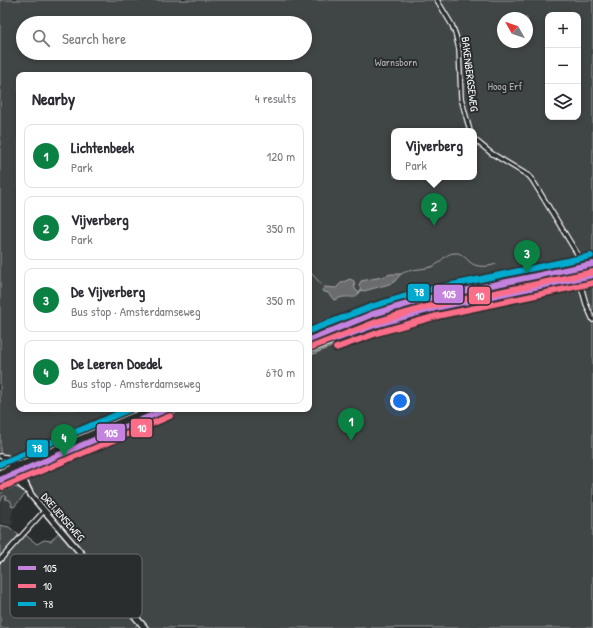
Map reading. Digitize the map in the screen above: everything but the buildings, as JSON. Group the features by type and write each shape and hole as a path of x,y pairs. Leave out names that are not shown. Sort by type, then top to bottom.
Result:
{"main road":[{"path":"312,339 373,314 412,302 593,264"},
{"path":"312,348 384,322 454,304 593,275"},
{"path":"0,473 144,412"},
{"path":"0,480 160,412"},
{"name":"DREIJENSEWEG","path":"14,466 20,484 29,492 81,554"},
{"name":"DREIJENSEWEG","path":"136,618 145,628"}],"street":[{"name":"BAKENBERGSEWEG","path":"437,0 456,36 460,55 461,98 469,128"},
{"path":"477,141 491,153 531,178 580,259 581,285 586,304 593,320"},
{"path":"452,293 454,304"},
{"path":"0,456 6,456 12,460 14,466"},
{"path":"0,560 44,511"}],"shaded area":[{"path":"391,274 401,274 394,282 364,291 362,290 357,296 354,297 343,297 334,300 328,293 322,291 324,287 336,288 341,283 350,279 354,281 355,289 359,293 361,290 359,285 361,281"},
{"path":"4,496 10,500 12,504 11,506 14,507 11,518 13,519 12,525 0,523 0,502"}],"green space":[{"name":"Warnsborn","path":"0,0 437,0 452,26 459,49 460,86 468,128 391,128 391,180 477,180 477,142 531,178 579,258 578,260 482,281 391,298 363,309 351,317 312,333 312,72 16,72 16,412 127,412 15,461 8,456 0,455"},
{"name":"Hoog Erf","path":"438,0 593,0 593,257 582,259 534,180 491,152 477,140 477,128 470,128 462,98 457,36"},
{"path":"579,261 578,264 518,275 516,274"},
{"path":"579,269 580,275 456,302 454,296"},
{"path":"515,274 514,277 498,281 452,289 451,291 312,337 312,335 349,319 364,310 392,299 482,282"},
{"path":"593,281 593,310 590,311 583,286"},
{"path":"572,282 578,285 520,294 457,308 457,306"},
{"path":"579,286 586,309 593,322 593,628 146,628 138,618 142,618 142,554 83,554 33,495 24,477 99,443 100,444 178,412 312,412 312,355 341,343 407,321 475,304"},
{"path":"452,296 452,303 312,346 312,341 344,328 397,309 433,299"},
{"path":"452,306 454,308 378,329 312,354 312,350 358,333"},
{"path":"130,412 138,412 96,430 94,428"},
{"path":"166,412 174,412 100,442 99,440"},
{"path":"93,428 94,431 24,460 23,459"},
{"path":"15,487 26,493 14,507 11,506 12,504 10,500 5,499 6,496 3,496 0,502 0,494"},
{"path":"0,525 9,527 20,536 3,555 0,556"},
{"path":"60,531 80,554 10,554 10,618 134,618 138,623 135,628 0,628 0,561 24,534 37,544 44,540 51,541"}],"waterway":[{"path":"401,274 434,266 452,253 461,254 473,264 479,266 490,266 496,264"},
{"path":"312,274 321,284"}],"transit line":[{"name":"78","path":"312,330 370,307 423,291 591,256"},
{"name":"105","path":"312,339 373,314 425,299 593,264"},
{"name":"10","path":"312,347 376,322 427,307 593,272"},
{"name":"105","path":"333,340 378,324 435,308 593,275"},
{"name":"10","path":"336,348 380,332 437,316 593,283"},
{"name":"78","path":"0,464 123,412"},
{"name":"105","path":"0,480 160,412"},
{"name":"10","path":"3,487 170,416"}],"place":[{"name":"Vijverberg","path":"434,226"},
{"name":"De Vijverberg","path":"527,273"},
{"name":"Lichtenbeek","path":"351,441"},
{"name":"De Leeren Doedel","path":"64,457"}]}
